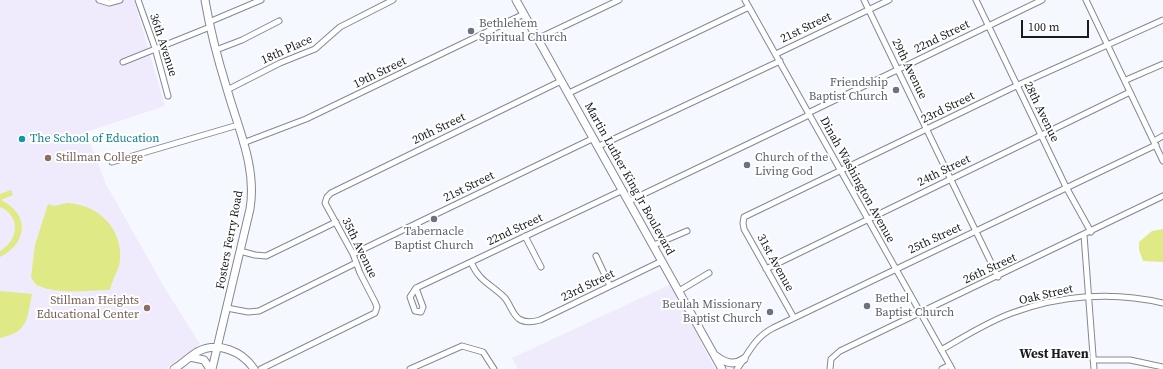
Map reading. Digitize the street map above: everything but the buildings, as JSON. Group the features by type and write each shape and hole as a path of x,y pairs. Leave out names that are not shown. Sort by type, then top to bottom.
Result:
{"street":[{"path":"99,0 109,3 120,0"},
{"name":"36th Avenue","path":"138,0 155,48 168,96"},
{"name":"Fosters Ferry Road","path":"205,0 209,25 250,170 252,192 227,308 211,369"},
{"path":"123,62 209,25 261,0"},
{"name":"18th Place","path":"227,90 280,63 315,49 340,27 393,0"},
{"name":"Martin Luther King Jr Boulevard","path":"516,0 599,146 722,369"},
{"path":"537,39 619,0"},
{"name":"Dinah Washington Avenue","path":"746,0 951,367"},
{"name":"29th Avenue","path":"864,0 998,277"},
{"name":"21st Street","path":"776,54 889,0"},
{"name":"28th Avenue","path":"976,0 1016,86 1066,187 1091,232"},
{"name":"22nd Street","path":"629,200 1042,0"},
{"path":"1086,0 1107,45 1126,80 1130,92 1163,161"},
{"path":"569,93 750,7"},
{"name":"19th Street","path":"243,142 306,119 524,14"},
{"name":"23rd Street","path":"744,217 1016,86 1163,20"},
{"path":"216,50 242,40 279,21"},
{"name":"21st Street","path":"599,146 780,61"},
{"path":"1126,80 1163,64"},
{"name":"20th Street","path":"327,197 336,190 561,80"},
{"name":"24th Street","path":"766,268 1130,92"},
{"path":"112,162 238,125"},
{"name":"25th Street","path":"737,369 752,345 759,337 772,328 1066,187 1155,143 1163,136"},
{"name":"21st Street","path":"353,254 594,138"},
{"name":"22nd Street","path":"416,288 623,190"},
{"name":"26th Street","path":"830,367 831,359 840,351 920,312 998,277 1163,196"},
{"name":"35th Avenue","path":"261,369 375,313 377,307 353,254 325,203 327,197"},
{"name":"31st Avenue","path":"744,217 744,229 794,318"},
{"path":"240,251 255,256 266,256 336,222"},
{"path":"654,245 687,231"},
{"path":"1084,235 1090,297 1094,369"},
{"path":"525,236 541,267"},
{"path":"596,256 610,286"},
{"name":"23rd Street","path":"471,262 481,279 503,296 514,314 522,320 529,322 540,320 662,261"},
{"path":"227,308 248,312 259,311 356,263"},
{"path":"679,291 709,273"},
{"name":"Oak Street","path":"941,350 1011,314 1043,304 1090,297 1125,297 1163,303"},
{"path":"220,337 232,349 246,358 254,369"},
{"path":"412,369 458,347 467,346 483,352 494,369"},
{"path":"174,369 190,357 205,349 232,349"},
{"path":"714,354 730,363 739,363 744,359"},
{"path":"190,357 204,360 211,369"},
{"path":"1093,360 1130,360 1163,367"},
{"path":"942,369 951,367"}],"shaded area":[{"name":"Stillman College","path":"0,0 134,0 165,106 86,132 106,184 163,285 200,344 166,369 0,369"},
{"path":"671,284 715,369 518,369 512,358"}],"green space":[{"path":"11,190 13,195 1,200 17,213 21,220 22,228 20,237 16,244 0,257 0,251 11,241 14,235 15,228 12,216 0,207 0,194"},
{"path":"67,203 78,204 98,213 106,220 117,238 120,248 120,260 110,290 65,291 47,289 34,282 31,277 35,245 48,204 54,206"},
{"path":"1163,229 1163,262 1143,261 1139,250 1139,242 1152,231"},
{"path":"0,291 32,294 27,317 22,328 17,332 0,338"}],"place":[{"name":"Bethlehem Spiritual Church","path":"471,31"},
{"name":"Friendship Baptist Church","path":"896,90"},
{"name":"The School of Education","path":"22,139"},
{"name":"Stillman College","path":"48,158"},
{"name":"Church of the Living God","path":"747,165"},
{"name":"Tabernacle Baptist Church","path":"434,219"},
{"name":"Bethel Baptist Church","path":"867,306"},
{"name":"Stillman Heights Educational Center","path":"147,308"},
{"name":"Beulah Missionary Baptist Church","path":"770,312"}],"district":[{"name":"West Haven","path":"1054,355"}]}
